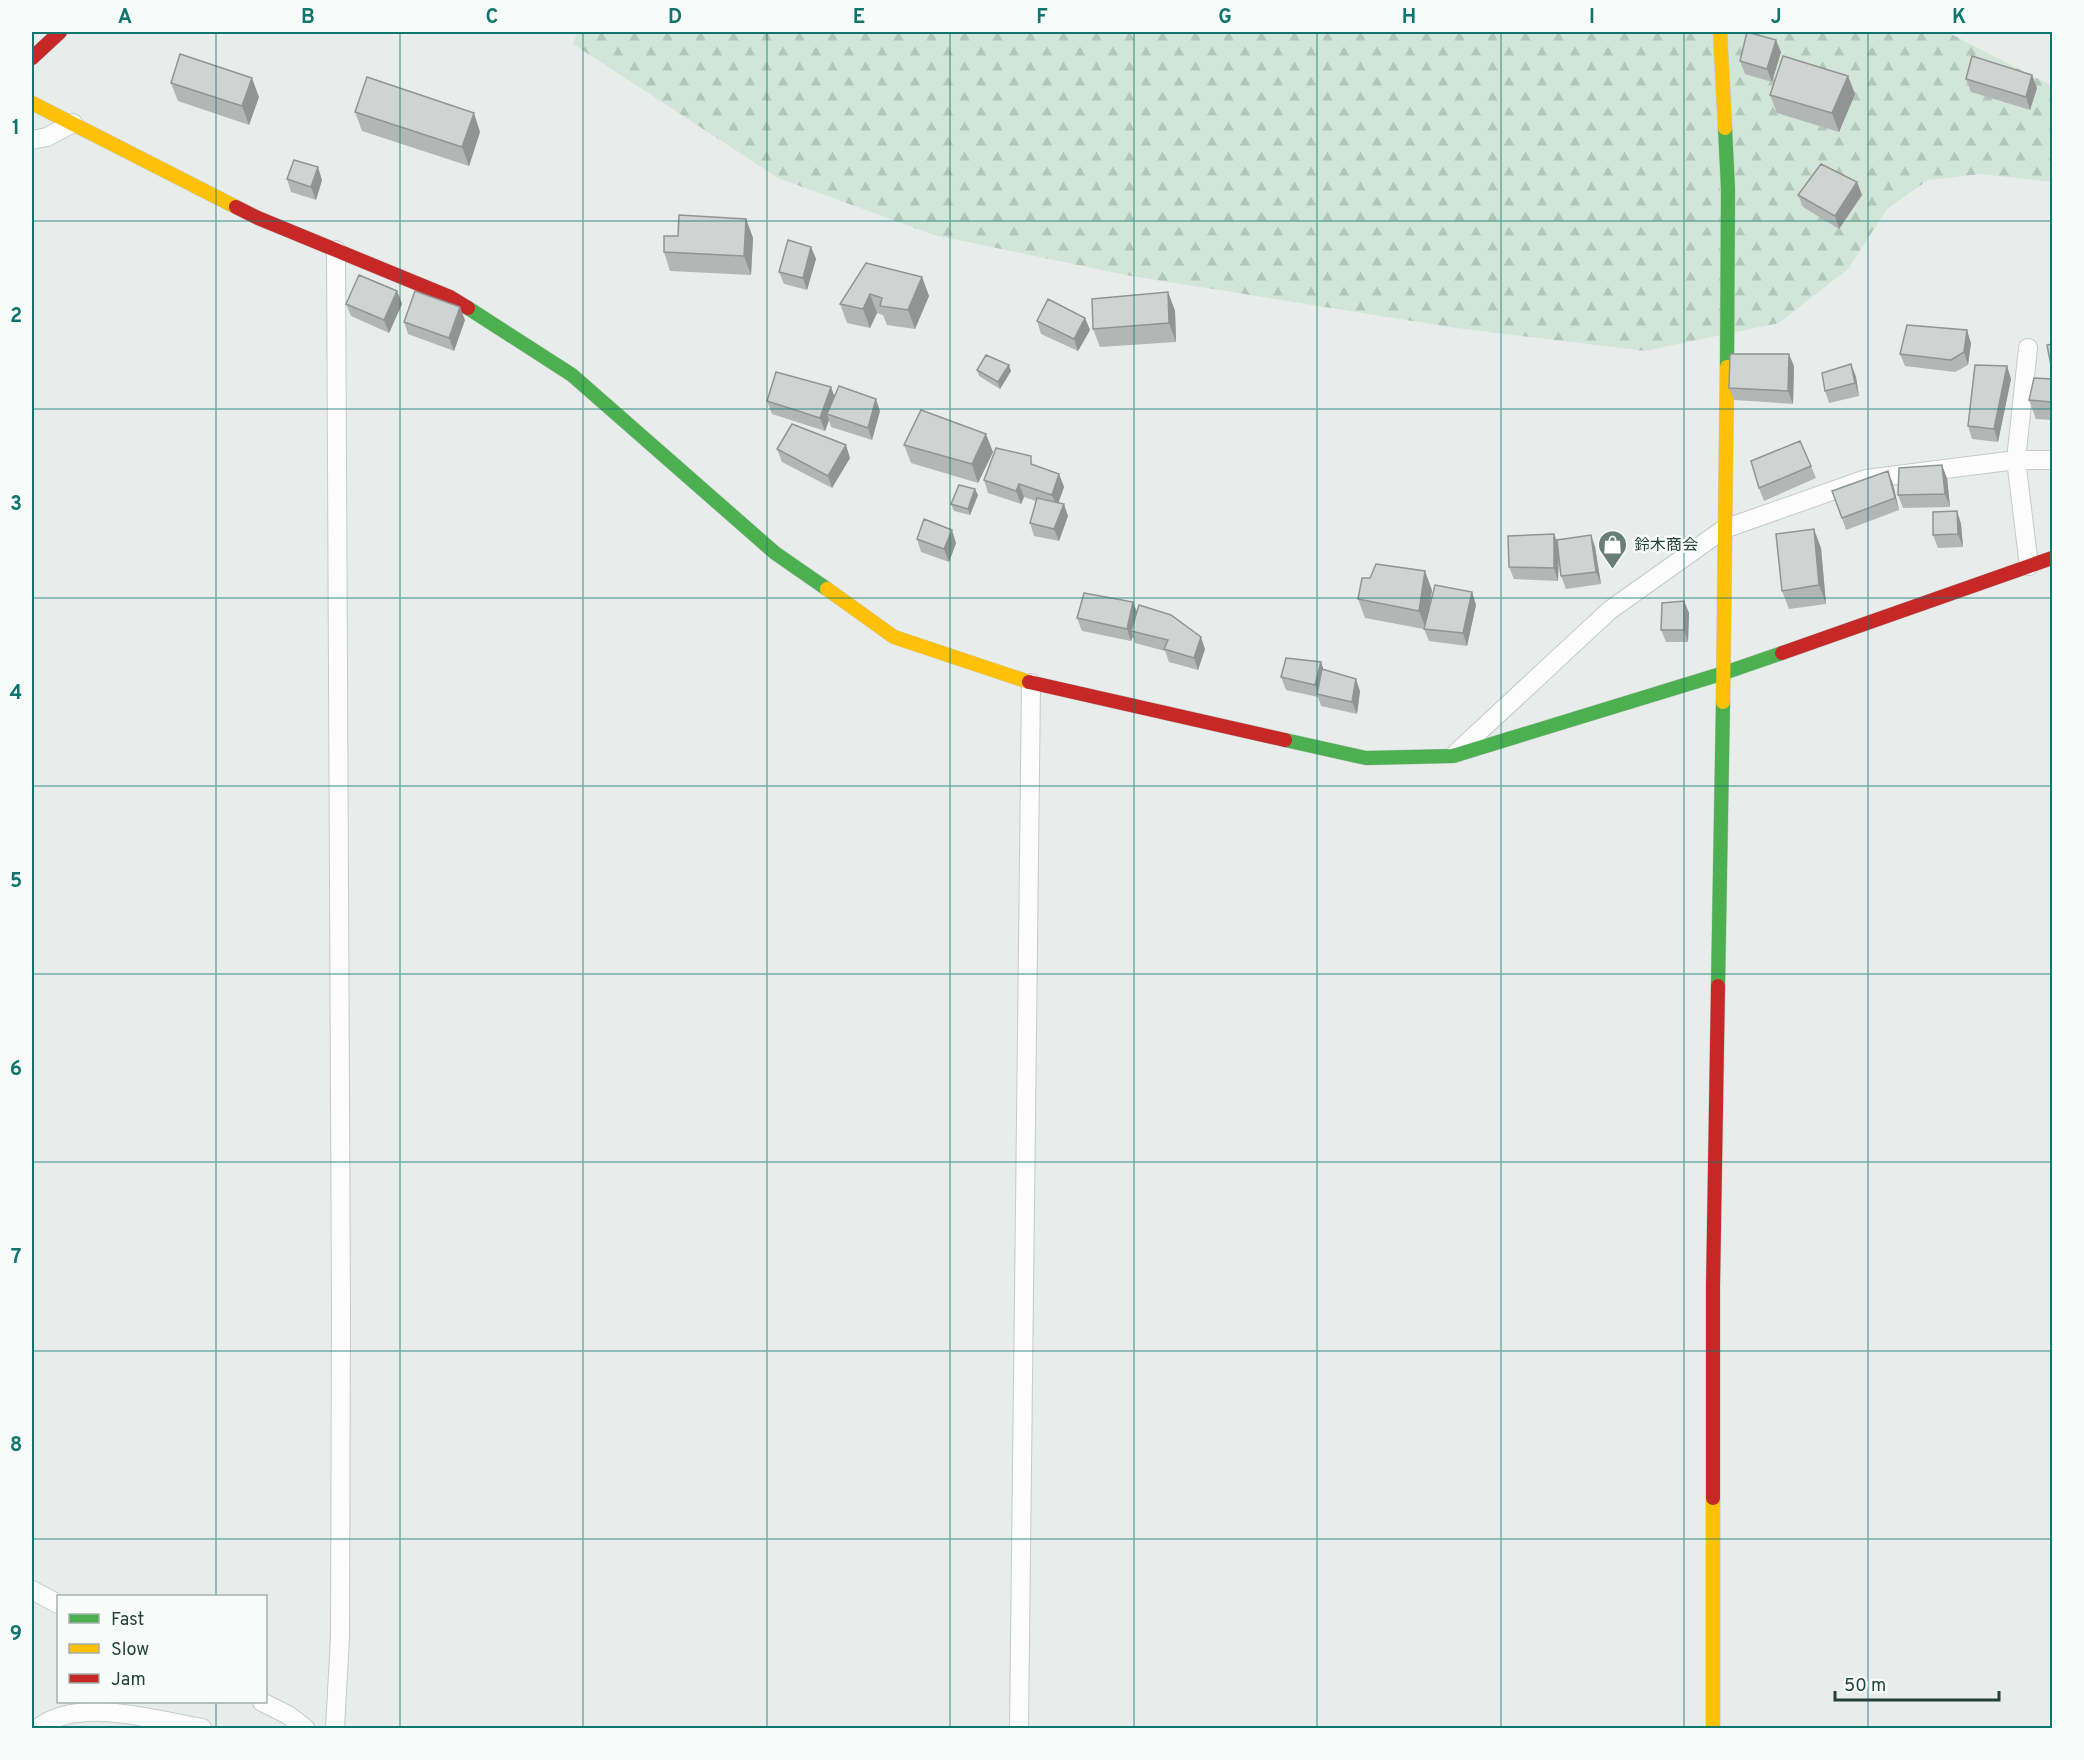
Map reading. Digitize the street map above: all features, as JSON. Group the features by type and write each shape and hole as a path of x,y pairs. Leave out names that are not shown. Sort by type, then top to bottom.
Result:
{"street":[{"path":"1713,1728 1713,1286 1724,673 1728,189 1720,32"},
{"path":"32,58 56,33"},
{"path":"32,103 258,218 450,297 572,375 775,553 894,637 1031,683 1366,759 1453,756 1724,673 2052,558"},
{"path":"32,140 47,137 73,123"},
{"path":"335,1728 340,1638 341,1345 336,250"},
{"path":"2028,348 2016,460 2029,566"},
{"path":"1453,756 1610,610 1724,529 1866,479 2016,460 2052,460"},
{"path":"1018,1728 1031,683"},
{"path":"32,1590 57,1603"},
{"path":"266,1703 288,1715 304,1728"},
{"path":"38,1728 60,1716 87,1712 126,1714 202,1728"}],"green space":[{"path":"578,32 1947,32 2052,86 2052,182 1981,174 1928,180 1887,209 1848,269 1779,323 1645,351 1456,328 1131,276 934,235 778,178 573,44"}],"building":[{"path":"1747,32 1776,40 1767,69 1740,61"},
{"path":"180,54 252,78 242,106 171,83"},
{"path":"1783,56 1848,76 1832,113 1770,95"},
{"path":"1972,56 2032,75 2026,97 1966,79"},
{"path":"367,77 474,113 462,147 355,112"},
{"path":"294,160 318,167 311,187 287,179"},
{"path":"1821,164 1857,182 1835,216 1798,195"},
{"path":"679,215 746,219 744,256 664,252 664,236 678,236"},
{"path":"788,240 811,247 803,278 779,272"},
{"path":"866,263 922,277 908,310 880,306 882,298 870,294 863,309 840,304"},
{"path":"359,275 397,291 384,320 346,304"},
{"path":"415,291 460,307 449,338 404,322"},
{"path":"1168,292 1169,323 1093,329 1092,299"},
{"path":"1048,299 1085,318 1074,339 1037,321"},
{"path":"1907,325 1967,330 1964,352 1951,360 1900,354"},
{"path":"2052,344 2052,371 2047,345"},
{"path":"1730,354 1789,354 1788,391 1729,388"},
{"path":"986,355 1009,365 998,382 977,370"},
{"path":"1851,364 1855,383 1825,391 1822,373"},
{"path":"1975,365 2007,366 1994,429 1968,426"},
{"path":"776,372 831,387 820,418 767,401"},
{"path":"2034,378 2052,379 2052,402 2029,400"},
{"path":"839,386 876,399 868,428 827,414"},
{"path":"921,410 986,434 972,464 904,445"},
{"path":"792,424 846,445 828,476 777,449"},
{"path":"1800,441 1811,466 1759,488 1751,461"},
{"path":"996,448 1031,456 1031,464 1059,474 1052,495 1019,484 1016,491 984,480"},
{"path":"1942,465 1945,494 1898,495 1899,468"},
{"path":"1888,471 1895,498 1842,518 1832,491"},
{"path":"959,485 975,489 968,509 951,504"},
{"path":"1037,498 1064,504 1054,529 1030,523"},
{"path":"1957,511 1958,534 1933,535 1933,512"},
{"path":"924,519 952,530 944,549 917,539"},
{"path":"1814,529 1819,585 1782,591 1776,534"},
{"path":"1554,534 1554,568 1509,567 1508,536"},
{"path":"1591,535 1596,572 1561,576 1557,540"},
{"path":"1376,564 1425,571 1419,611 1358,599 1362,578 1370,578"},
{"path":"1435,585 1472,592 1463,633 1424,629"},
{"path":"1084,593 1133,602 1127,629 1077,618"},
{"path":"1684,601 1684,630 1661,630 1662,603"},
{"path":"1139,605 1171,615 1201,637 1194,658 1164,649 1168,640 1131,631"},
{"path":"1286,658 1321,662 1315,685 1281,677"},
{"path":"1322,669 1356,679 1352,702 1317,694"}],"traffic: fast":[{"path":"1725,128 1728,189 1727,367"},
{"path":"468,308 572,375 775,553 827,589"},
{"path":"1285,740 1366,758 1453,756 1782,653"},
{"path":"1718,986 1723,702"}],"traffic: slow":[{"path":"1720,32 1725,128"},
{"path":"32,103 236,207"},
{"path":"1723,702 1727,367"},
{"path":"827,589 894,637 1029,682"},
{"path":"1713,1498 1713,1728"}],"traffic: jam":[{"path":"32,58 60,32"},
{"path":"236,207 450,297 468,308"},
{"path":"1782,653 2052,558"},
{"path":"1029,682 1285,740"},
{"path":"1713,1498 1713,1286 1718,986"}],"place":[{"name":"鈴木商会","path":"1613,570"}]}
